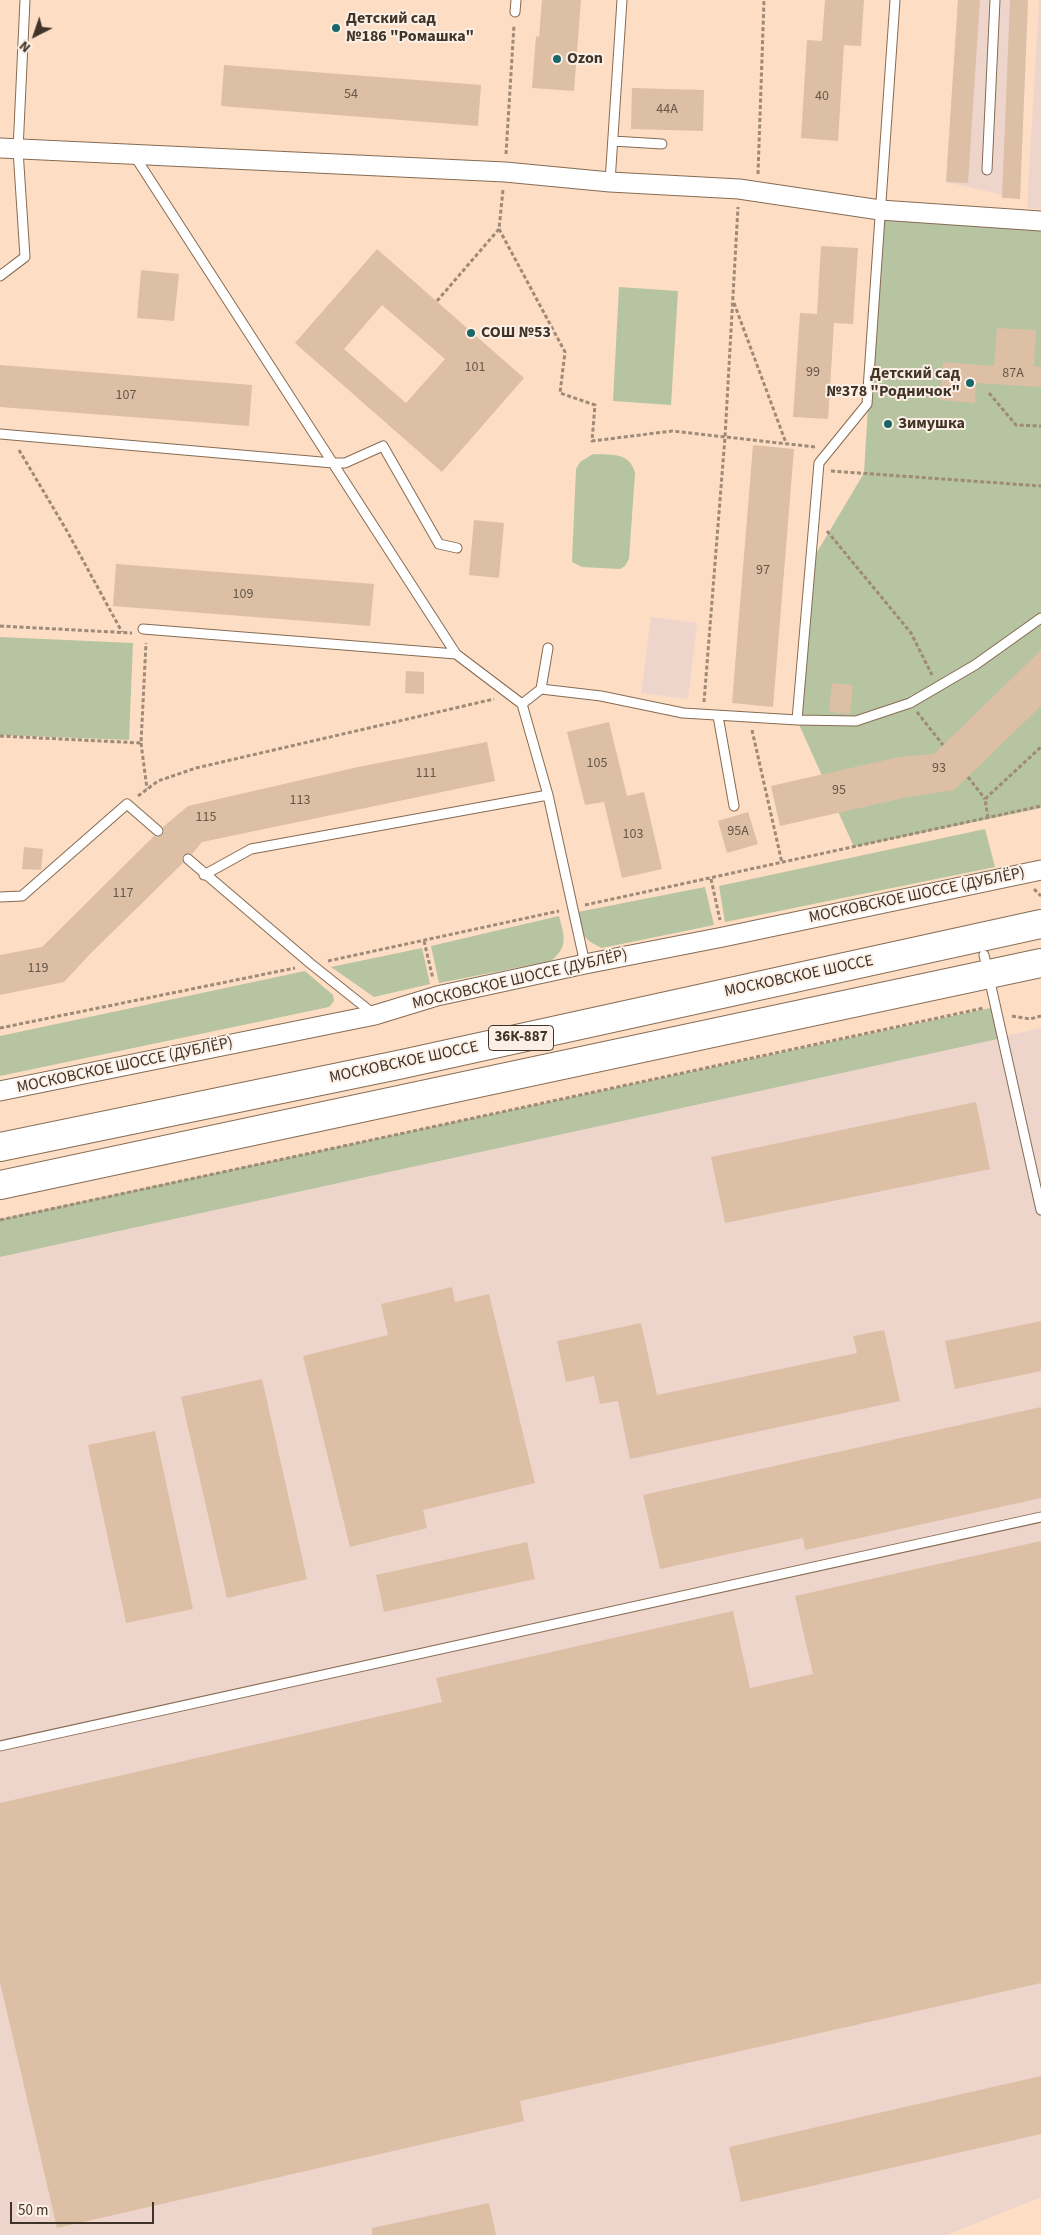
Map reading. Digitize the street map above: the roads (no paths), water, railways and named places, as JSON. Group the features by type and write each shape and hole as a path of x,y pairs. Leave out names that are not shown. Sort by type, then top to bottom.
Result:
{"main road":[{"name":"МОСКОВСКОЕ ШОССЕ","path":"0,1147 398,1065 1041,924"},
{"name":"МОСКОВСКОЕ ШОССЕ","path":"0,1185 986,965 1041,943"},
{"name":"МОСКОВСКОЕ ШОССЕ","path":"0,1165 986,965 1041,963"}],"street":[{"path":"9,149 505,172 610,182 748,191 880,210 1041,221"},
{"name":"МОСКОВСКОЕ ШОССЕ (ДУБЛЁР)","path":"0,1091 375,1015 437,996 1041,870"}],"lane":[{"path":"0,276 25,257 9,149 25,0"},
{"path":"515,12 516,0"},
{"path":"610,182 622,0"},
{"path":"797,720 818,463 867,404 895,0"},
{"path":"986,170 995,0"},
{"path":"613,141 662,144"},
{"path":"134,155 456,654 522,704 548,795 585,964"},
{"path":"0,434 333,463 345,463 383,446 439,544 457,548"},
{"path":"541,689 601,696 683,713 749,718 856,721 910,703 975,665 1041,618"},
{"path":"142,632 456,654"},
{"path":"522,704 541,689 548,648"},
{"path":"718,716 734,806"},
{"path":"204,875 251,849 548,795"},
{"path":"0,897 22,896 127,804 158,831"},
{"path":"188,859 204,875 375,1015"},
{"path":"986,965 1041,1210"},
{"path":"0,1746 1041,1518"}],"place":[{"name":"Детский сад №186 \"Ромашка\"","path":"336,28"},
{"name":"Ozon","path":"557,59"},
{"name":"СОШ №53","path":"471,333"},
{"name":"Детский сад №378 \"Родничок\"","path":"970,383"},
{"name":"Зимушка","path":"888,424"}]}
